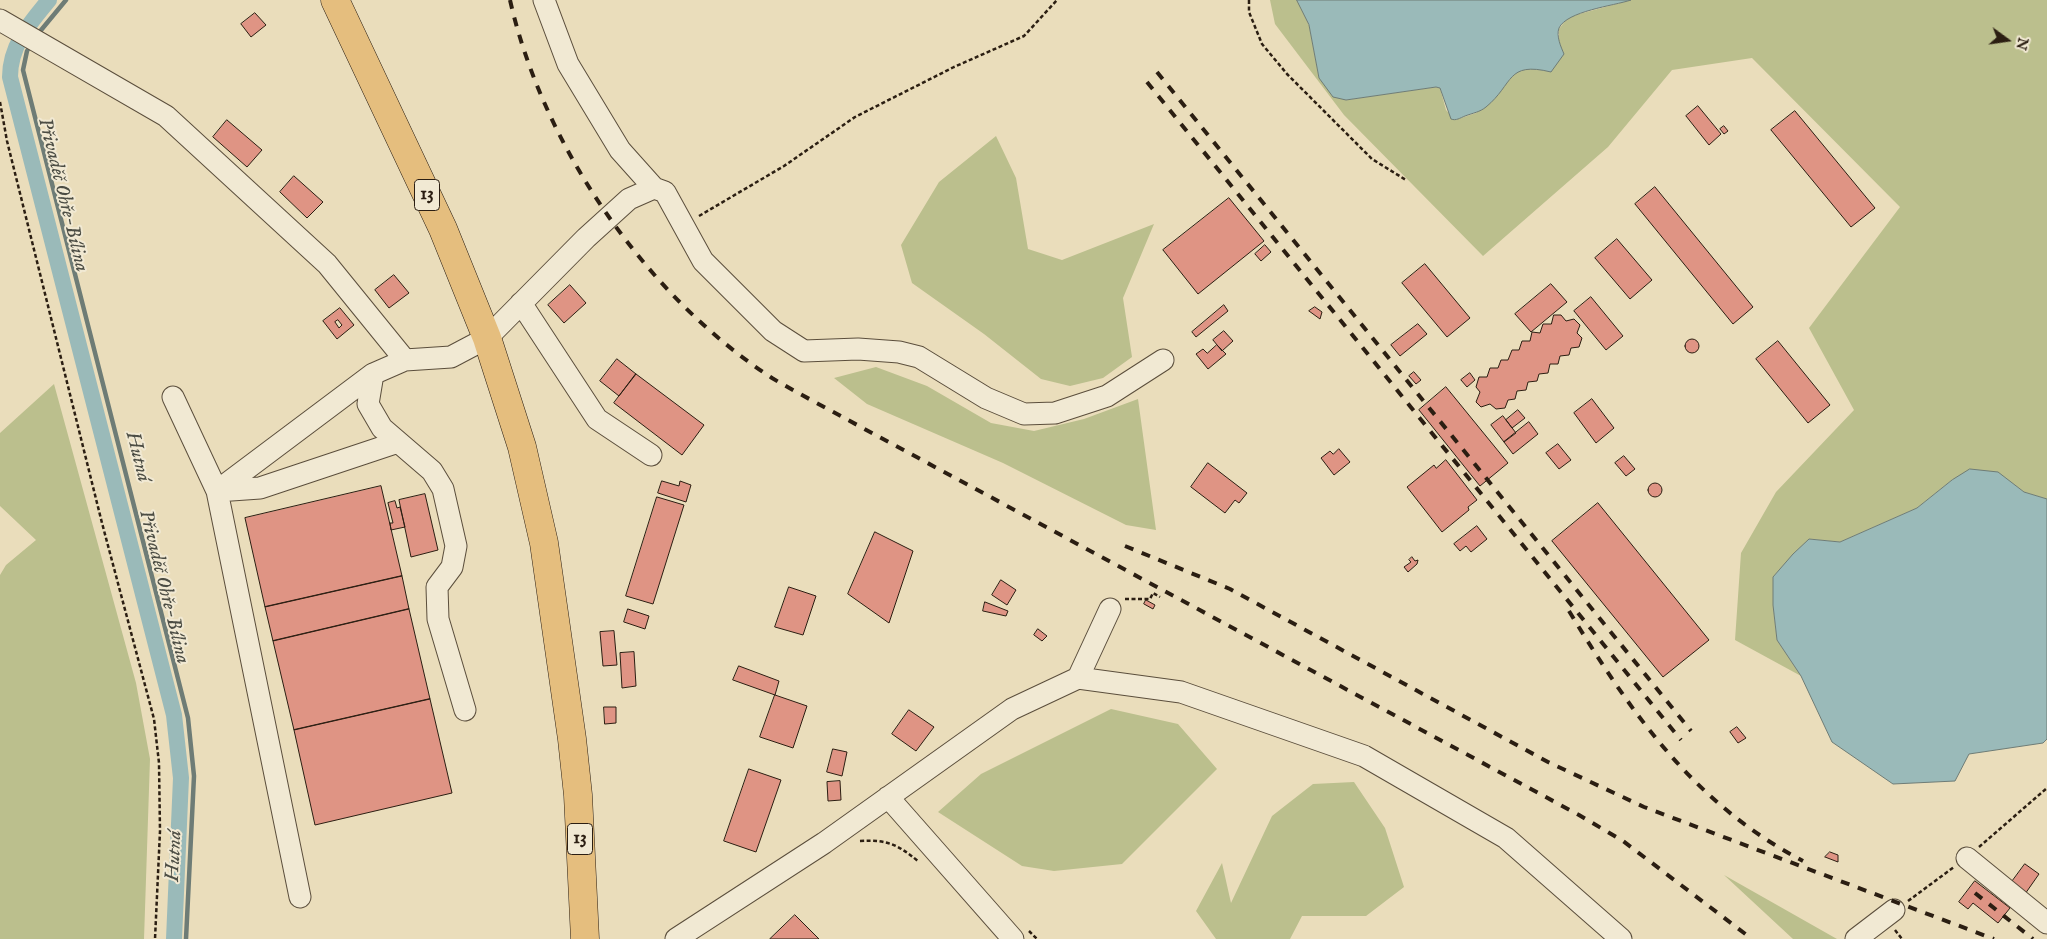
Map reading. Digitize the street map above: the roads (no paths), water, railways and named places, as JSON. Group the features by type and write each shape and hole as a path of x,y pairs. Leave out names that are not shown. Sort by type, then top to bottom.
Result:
{"main road":[{"name":"13","path":"335,0 442,229 487,338 522,447 544,542 572,739 578,795 585,939"}],"street":[{"path":"544,0 568,64 620,150 654,188 666,192 683,226 704,261 773,331 804,351 858,349 899,352 919,357 986,398 1024,414 1055,413 1107,396 1163,360"},
{"path":"5,23 166,116 327,264 405,360"},
{"path":"217,491 373,374 405,360 451,357 487,338 586,238 629,199 654,188"},
{"path":"521,303 597,419 651,455"},
{"path":"373,374 368,404 382,428 432,471 443,489 456,546 452,567 437,587 438,619 465,710"},
{"path":"173,397 217,491 300,897"},
{"path":"217,491 260,488 398,442"},
{"path":"1078,678 1110,609"},
{"path":"676,939 824,843 1012,708 1078,678 1181,692 1364,756 1506,838 1621,939"},
{"path":"888,797 1013,939"},
{"path":"1967,858 2047,923"},
{"path":"1856,939 1894,910"}],"water":[{"path":"1297,0 1631,0 1571,17 1559,28 1559,41 1564,54 1551,72 1536,69 1518,72 1486,107 1455,120 1451,119 1440,88 1436,87 1346,100 1333,97 1319,78 1309,25"},
{"path":"1970,469 1998,472 2024,492 2047,499 2047,739 2043,743 1969,754 1955,781 1893,784 1832,742 1801,676 1777,640 1773,605 1773,577 1809,539 1840,542 1917,508 1952,480"}],"waterway":[{"name":"Přivaděč Ohře-Bílina","path":"49,0 22,35 13,55 10,77 174,715 181,778 174,939"},
{"name":"Hutná","path":"37,35 66,0"},
{"name":"Hutná","path":"31,44 27,51 23,70 188,718 194,776 186,939"}],"railway":[{"path":"510,0 526,55 547,109 574,162 606,213 642,261 683,305 726,344 772,378 800,394 1579,815 1623,841 1752,939"},
{"path":"1157,72 1691,731"},
{"path":"1147,82 1681,740"},
{"path":"1125,546 1230,589 1548,762 1644,807 1994,939"},
{"path":"1569,611 1616,685 1668,753 1697,784 1729,812 1764,838 1803,861"},
{"path":"1975,893 2033,939"}]}
